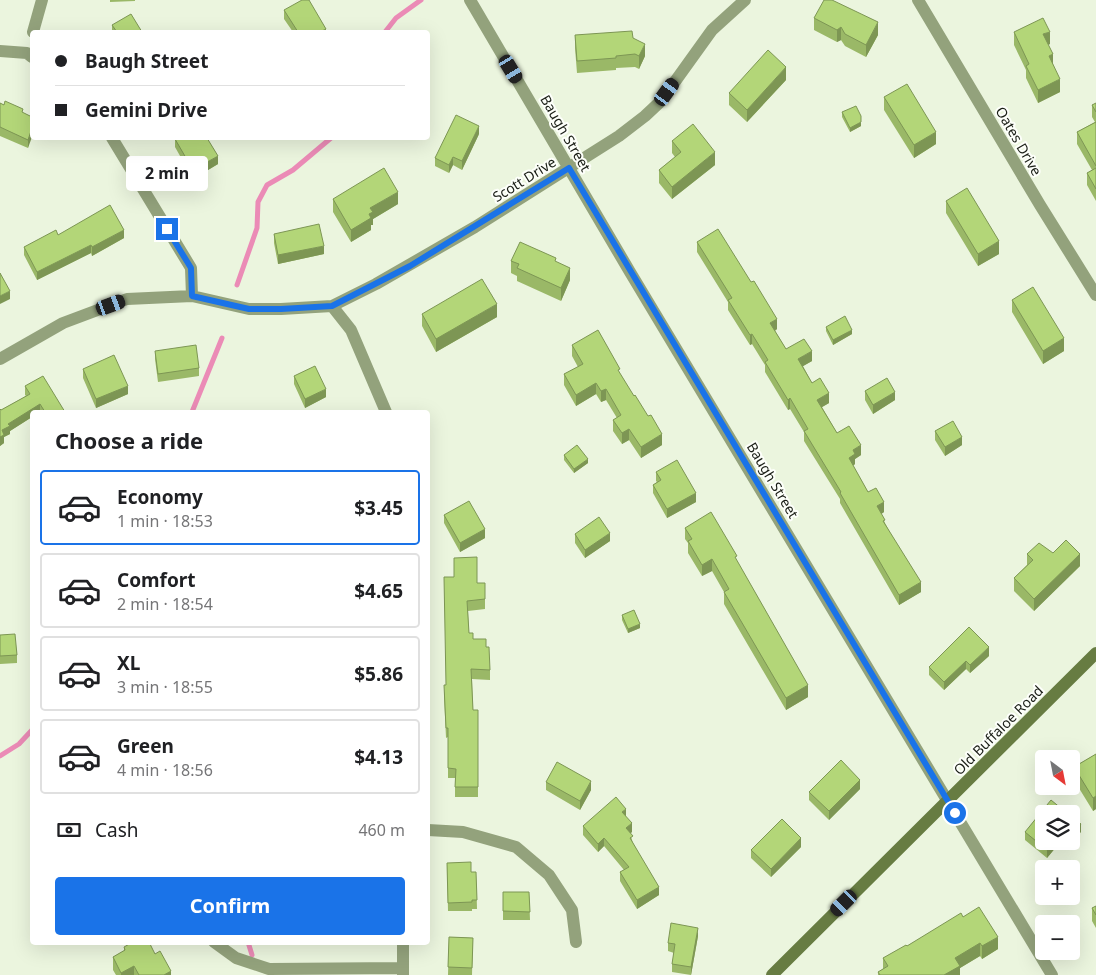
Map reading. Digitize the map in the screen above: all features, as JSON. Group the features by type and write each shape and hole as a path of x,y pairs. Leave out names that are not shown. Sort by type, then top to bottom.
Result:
{"street":[{"path":"34,30 42,0"},
{"name":"Baugh Street","path":"470,0 630,272 1052,975"},
{"name":"Scott Drive","path":"332,306 410,266 619,136 656,106 712,30 745,0"},
{"name":"Oates Drive","path":"918,0 1096,296"},
{"path":"0,51 30,55"},
{"path":"113,140 191,268 192,296"},
{"path":"0,359 63,323 127,299 192,296 249,309 332,306 351,330 385,410"},
{"name":"Old Buffaloe Road","path":"772,975 1096,653"},
{"path":"430,830 463,832 516,847 549,874 572,910 576,942"},
{"path":"218,945 236,958 269,969 403,971 403,945"}],"building":[{"path":"302,0 309,0 326,29 297,30 284,10"},
{"path":"824,0 832,0 878,22 866,45 845,34 841,27 837,30 814,18"},
{"path":"131,14 141,30 116,30 112,25"},
{"path":"1043,18 1050,32 1043,34 1053,54 1049,56 1060,79 1038,90 1026,66 1029,64 1014,32"},
{"path":"632,31 633,38 645,44 639,56 635,54 616,56 616,58 577,61 575,35"},
{"path":"768,50 786,67 747,110 729,93"},
{"path":"907,84 936,132 914,145 884,97"},
{"path":"5,101 23,109 22,112 30,116 28,140 0,127 0,103 4,105"},
{"path":"1096,103 1096,112 1092,105"},
{"path":"856,106 861,116 861,122 850,128 842,112"},
{"path":"456,115 479,126 462,161 453,157 449,165 435,158"},
{"path":"1096,122 1096,166 1077,132"},
{"path":"693,124 715,152 672,187 659,170 681,152 672,141"},
{"path":"176,140 208,140 218,156 193,170"},
{"path":"384,168 398,192 370,208 373,212 369,214 371,218 351,230 333,199"},
{"path":"1096,168 1096,189 1087,173"},
{"path":"967,188 999,241 978,254 946,201"},
{"path":"110,205 124,230 37,272 24,247 56,230 58,235"},
{"path":"319,224 324,246 278,255 274,234"},
{"path":"718,229 751,282 754,281 777,319 770,323 786,349 804,339 812,351 798,359 812,383 820,378 829,393 817,400 837,433 849,426 861,445 853,450 855,454 849,458 868,492 876,488 884,502 877,506 885,520 883,521 921,582 899,595 804,431 808,429 790,398 788,400 765,362 768,360 752,334 750,335 728,300 732,298 697,242"},
{"path":"520,242 556,258 555,261 570,268 561,288 517,268 519,264 511,261"},
{"path":"0,273 10,291 0,296"},
{"path":"482,279 497,304 436,339 422,314"},
{"path":"1033,287 1064,338 1043,351 1012,300"},
{"path":"845,316 852,330 833,340 826,327"},
{"path":"598,330 620,369 618,370 634,396 648,416 651,415 662,434 641,447 629,429 622,433 613,420 621,415 606,389 601,391 596,383 576,395 564,374 583,364 572,345"},
{"path":"196,345 199,368 158,374 155,351"},
{"path":"114,355 128,386 96,399 83,369"},
{"path":"315,366 326,389 305,399 294,376"},
{"path":"43,376 64,410 44,410 40,404 8,424 10,426 2,430 4,435 0,437 0,409 30,394 25,386"},
{"path":"887,378 895,392 873,405 865,391"},
{"path":"953,421 962,437 945,447 935,431"},
{"path":"577,445 588,459 574,469 564,455"},
{"path":"677,460 696,493 667,509 653,485 661,480 656,472"},
{"path":"469,501 485,529 460,543 444,515"},
{"path":"711,512 808,685 786,698 724,592 729,589 712,559 702,565 688,541 692,539 685,528"},
{"path":"599,517 610,533 585,550 575,534"},
{"path":"1066,540 1080,554 1034,599 1014,578 1033,560 1027,554 1039,543 1053,553"},
{"path":"477,557 477,583 485,583 485,599 467,601 469,633 473,633 473,639 486,639 486,647 489,647 490,670 471,669 473,710 478,710 478,787 455,787 456,769 448,768 448,728 446,728 444,685 446,685 444,577 454,577 454,558"},
{"path":"634,610 640,624 628,629 622,615"},
{"path":"969,627 989,647 970,665 966,661 944,682 929,667"},
{"path":"15,634 17,655 0,656 0,635"},
{"path":"1096,754 1096,796 1093,798 1080,777 1080,763"},
{"path":"841,760 860,780 829,811 809,792"},
{"path":"557,762 591,781 580,801 546,782"},
{"path":"616,797 626,809 622,812 632,823 626,828 633,836 630,838 659,887 637,900 620,872 629,867 604,838 598,844 583,826"},
{"path":"1051,800 1057,805 1047,805"},
{"path":"782,819 801,838 771,869 751,850"},
{"path":"1035,820 1035,840 1025,832"},
{"path":"471,862 471,872 476,872 477,900 448,903 447,863"},
{"path":"503,892 529,892 530,912 503,911"},
{"path":"1096,906 1096,915 1092,908"},
{"path":"979,907 998,937 982,946 980,943 955,958 960,966 944,975 880,975 878,972 888,966 883,958 907,946 961,913 963,917"},
{"path":"671,923 698,928 691,967 672,964 675,944 668,943"},
{"path":"449,937 473,938 472,968 448,967"},
{"path":"128,945 150,945 155,954 160,951 171,971 164,975 139,975 134,966 121,973 113,957 125,950 124,947"}],"waterway":[{"path":"387,30 396,18 421,0"},
{"path":"237,285 257,228 258,202 267,185 293,170 329,140"},
{"path":"193,410 222,338"},
{"path":"0,756 19,744 30,732"},
{"path":"249,945 252,955"}],"route":[{"path":"167,229 191,268 192,296 249,309 332,306 410,266 569,168 955,813"}]}
